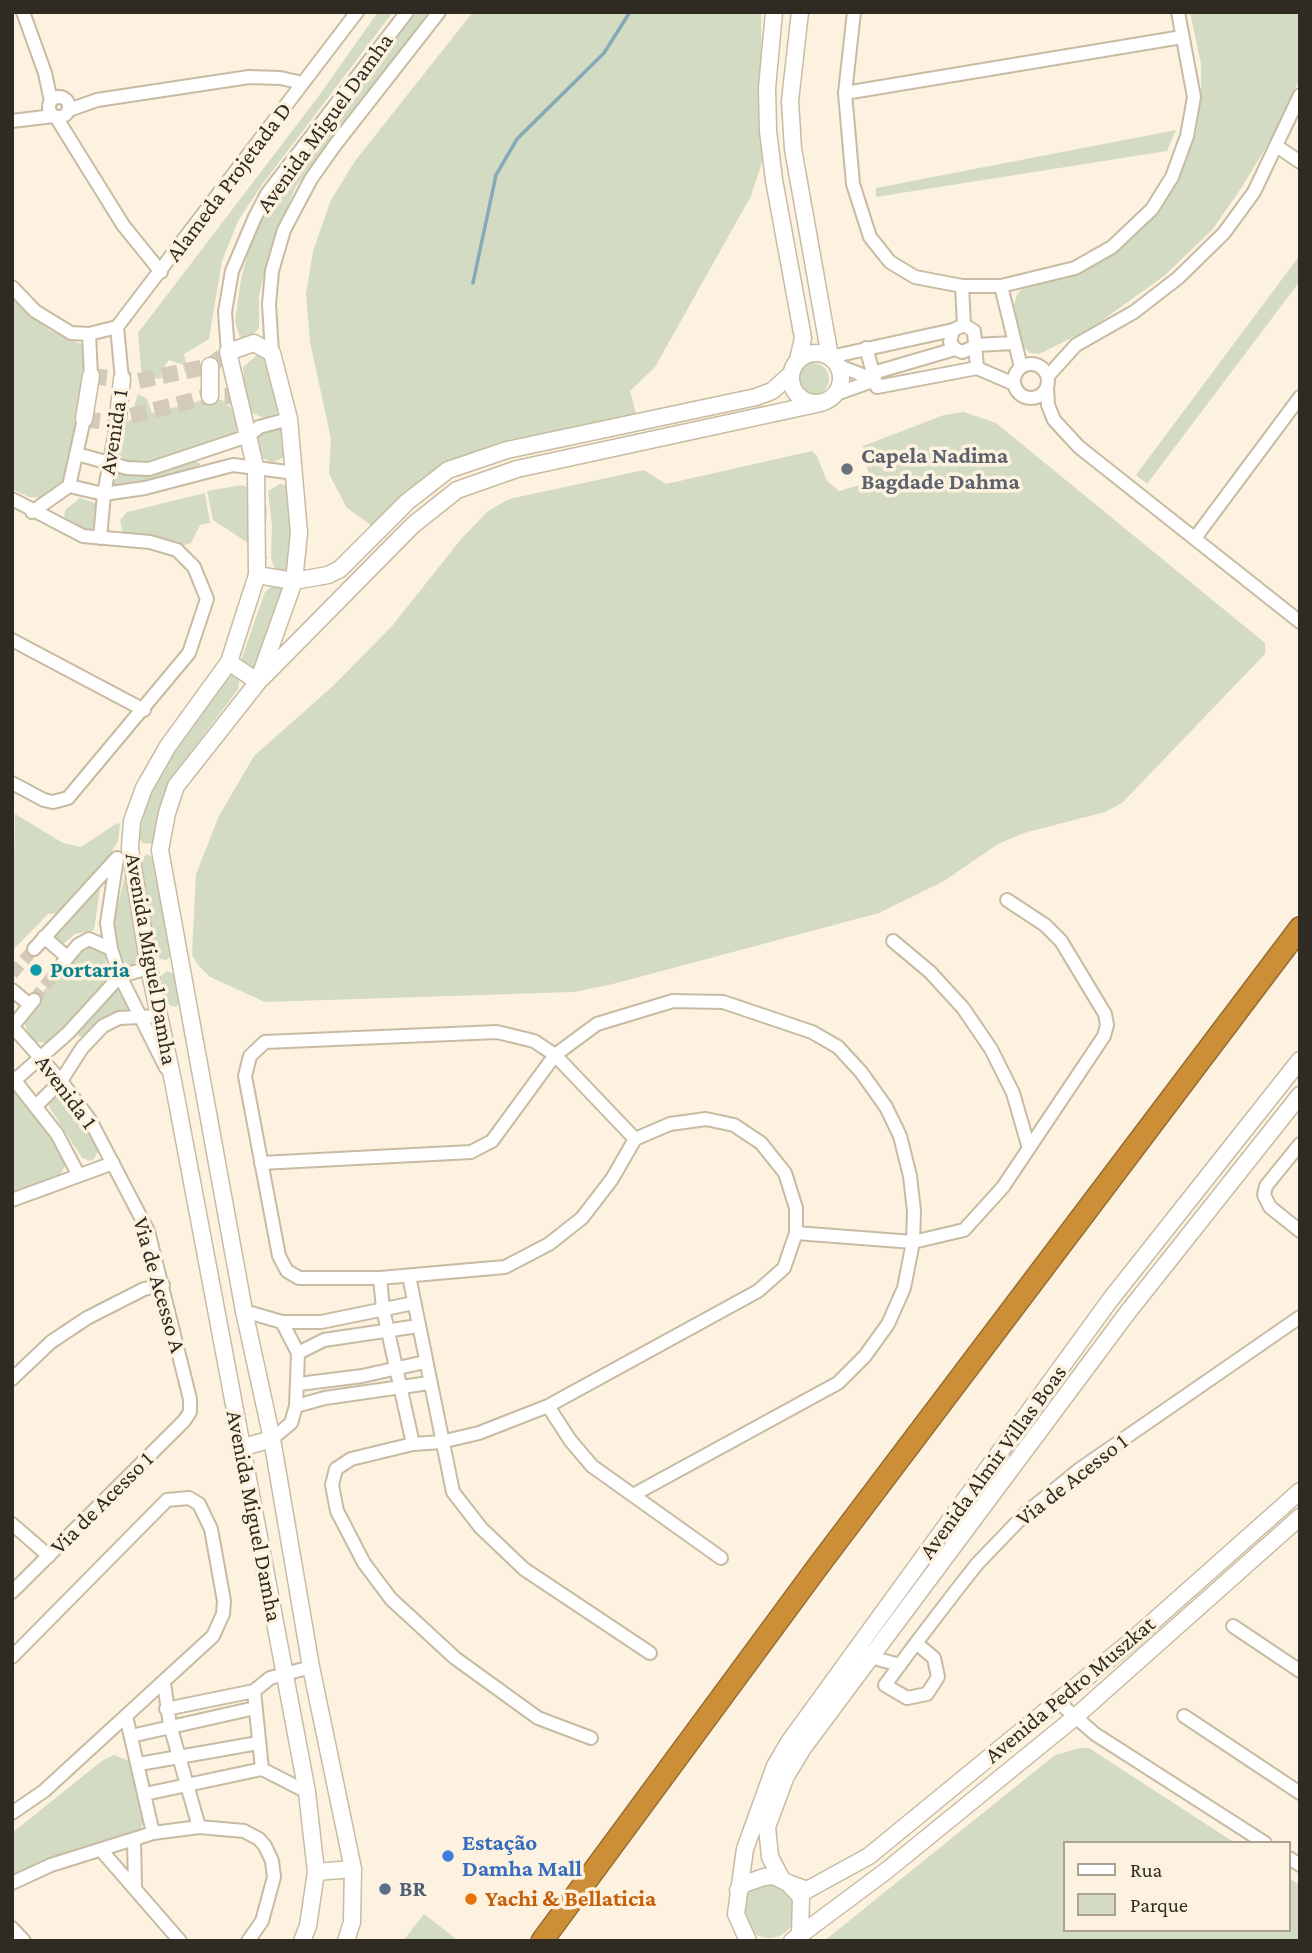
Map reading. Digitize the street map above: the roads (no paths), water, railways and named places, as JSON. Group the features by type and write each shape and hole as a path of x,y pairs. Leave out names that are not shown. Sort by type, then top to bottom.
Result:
{"highway":[{"path":"545,1940 819,1565 1300,928"},
{"path":"545,1940 619,1850 1300,946"}],"street":[{"path":"23,12 81,160 123,225 161,272"},
{"name":"Alameda Projetada D","path":"117,327 357,12"},
{"name":"Avenida Miguel Damha","path":"302,1941 308,1926 316,1872 307,1792 240,1448 173,1081 124,853 144,788 168,746 229,662 257,575 256,470 228,352 225,312 232,271 267,194 407,12"},
{"name":"Avenida Miguel Damha","path":"346,1941 352,1922 353,1869 311,1667 272,1439 244,1311 187,1012 160,850 167,813 176,786 258,682 294,581 299,533 295,472 289,419 272,353 269,304 272,271 284,230 311,179 335,145 439,12"},
{"path":"257,575 294,581 328,575 340,569 407,502 448,470 508,450 756,397 772,391 790,375 798,360 803,338 774,180 768,131 767,88 774,12"},
{"path":"854,12 845,93 853,184 870,237 890,262 915,277 962,286 1001,286 1075,268 1112,247 1152,209 1172,177 1187,136 1194,97 1178,12"},
{"path":"797,13 790,101 793,149 834,361 841,383 836,394"},
{"path":"845,93 1182,37"},
{"path":"16,120 59,107 249,76 303,83"},
{"path":"1300,95 1278,147 1254,192 1224,233 1178,278 1145,303 1076,345 1047,382 1039,396 1029,398 1019,393 1014,384 1015,374 1021,367 1036,365 1047,382 1048,405 1054,420 1079,447 1300,622"},
{"path":"1278,147 1300,162"},
{"path":"962,286 958,328 950,342 955,349 962,352 974,346 1014,343"},
{"path":"1001,286 1021,367"},
{"path":"12,287 53,325 71,333 89,334 117,327"},
{"name":"Avenida 1","path":"100,538 122,379 117,327"},
{"path":"834,361 866,348 958,328 974,331 977,368"},
{"name":"Avenida 1","path":"32,512 69,486 91,376 89,334"},
{"path":"228,352 254,343 272,353"},
{"path":"866,348 877,387 977,368 1014,384"},
{"path":"229,662 258,682 413,525 457,490 517,469 821,403 874,377 955,349"},
{"path":"798,360 813,353 874,377"},
{"path":"210,366 210,396"},
{"path":"790,375 790,383 798,397 813,404 821,403"},
{"path":"1195,538 1300,397"},
{"path":"77,454 138,470 201,453 248,436 259,427 289,419"},
{"path":"201,453 208,472"},
{"path":"69,486 104,494 145,488 233,465 256,470 295,472"},
{"path":"12,499 32,512 83,536 150,542 177,550 187,558 201,580 207,599 203,618 189,653 68,798 53,802 12,783"},
{"path":"12,640 144,710"},
{"path":"34,949 124,853 160,850"},
{"path":"124,853 107,923 111,949 120,976 173,1081"},
{"path":"796,1233 913,1242 964,1230 1003,1187 1028,1145 1104,1036 1107,1021 1084,975 1061,941 1036,918 1007,900"},
{"path":"44,937 67,957"},
{"path":"58,969 78,944 89,939 111,949"},
{"path":"893,941 947,990 991,1049 1013,1093 1028,1145"},
{"path":"14,1078 68,1032 120,976 149,968 180,965"},
{"path":"12,990 32,1002 12,1027"},
{"path":"261,1163 471,1152 492,1141 555,1055 597,1024 673,1001 723,1002 812,1032 838,1047 861,1072 886,1107 900,1136 910,1176 914,1211 913,1242 904,1288 888,1324 865,1356 838,1383 633,1495"},
{"path":"36,1106 61,1081 82,1048 103,1026 119,1018 187,1012"},
{"name":"Avenida 1","path":"12,1027 61,1081 90,1120 113,1163"},
{"path":"68,1032 82,1048"},
{"path":"591,1738 538,1718 455,1658 391,1599 364,1563 334,1499 332,1485 336,1469 352,1460 412,1444 441,1442 479,1433 548,1406 758,1291 784,1268 796,1233 796,1208 785,1173 761,1143 734,1125 706,1119 670,1124 635,1139 612,1179 582,1218 549,1244 505,1267 380,1278 307,1279 287,1271 279,1256 245,1076 250,1056 265,1042 497,1032 534,1041 555,1055 635,1139"},
{"name":"Avenida Almir Villas Boas","path":"796,1938 801,1897 785,1881 770,1857 766,1837 772,1808 803,1748 865,1653 1110,1300 1300,1060"},
{"name":"Avenida 1","path":"14,1078 57,1134 78,1174"},
{"name":"Avenida Almir Villas Boas","path":"751,1939 736,1914 747,1840 775,1766 789,1742 865,1653 1128,1312 1300,1095"},
{"path":"1300,1144 1266,1186 1264,1195 1270,1207 1300,1231"},
{"path":"12,1200 113,1163"},
{"name":"Via de Acesso A","path":"113,1163 148,1231 190,1399 190,1412"},
{"path":"409,1276 453,1492 481,1528 524,1569 650,1653"},
{"path":"380,1278 383,1309 412,1444"},
{"path":"12,1379 51,1342 87,1318 144,1289 163,1285"},
{"path":"216,1314 230,1310 244,1311 282,1322 321,1322 414,1303"},
{"name":"Via de Acesso 1","path":"916,1643 937,1664 938,1677 932,1690 914,1699 885,1685 916,1643 977,1564 1052,1490 1300,1317"},
{"path":"240,1448 272,1439 291,1423 299,1384 298,1353 282,1322"},
{"path":"321,1322 324,1340"},
{"path":"298,1353 324,1340 418,1326"},
{"path":"299,1384 425,1362"},
{"path":"296,1406 429,1383"},
{"path":"548,1406 570,1440 592,1466 721,1558"},
{"name":"Via de Acesso 1","path":"12,1592 190,1412"},
{"name":"Avenida Pedro Muszkat","path":"738,1890 755,1879 774,1876 807,1890 832,1879 869,1856 1129,1642 1300,1490"},
{"path":"12,1657 167,1500 189,1499 199,1504 212,1529 224,1601 223,1614 213,1636 44,1791 12,1814"},
{"name":"Avenida Pedro Muszkat","path":"796,1938 845,1903 1074,1718 1300,1517"},
{"path":"12,1524 49,1556"},
{"path":"1233,1626 1300,1671"},
{"path":"865,1653 900,1665"},
{"path":"166,1709 254,1691 270,1678 311,1667"},
{"path":"164,1683 170,1726 199,1827"},
{"path":"254,1691 262,1769"},
{"path":"1057,1701 1074,1718 1262,1841"},
{"path":"131,1736 255,1708"},
{"path":"126,1716 153,1833"},
{"path":"1184,1716 1300,1793"},
{"path":"139,1763 258,1743"},
{"path":"145,1794 262,1769 307,1792"},
{"path":"12,1883 51,1865 153,1833 199,1827 243,1831 259,1839 272,1861 274,1877 262,1921 248,1941"},
{"path":"134,1839 135,1886"},
{"path":"101,1850 180,1941"},
{"path":"316,1872 353,1869"},
{"path":"12,1928 24,1941"}],"waterway":[{"path":"473,283 496,175 517,139 604,53 630,12"}],"tunnel":[{"path":"91,376 138,381 210,366 228,352"},
{"path":"84,419 107,422 210,396 232,396 240,403"},
{"path":"12,974 34,949"},
{"path":"34,1000 58,969"}],"place":[{"name":"Capela Nadima Bagdade Dahma","path":"847,469"},
{"name":"Portaria","path":"36,970"},
{"name":"Estação Damha Mall","path":"448,1856"},
{"name":"BR","path":"385,1889"},
{"name":"Yachi & Bellaticia","path":"471,1899"}]}
